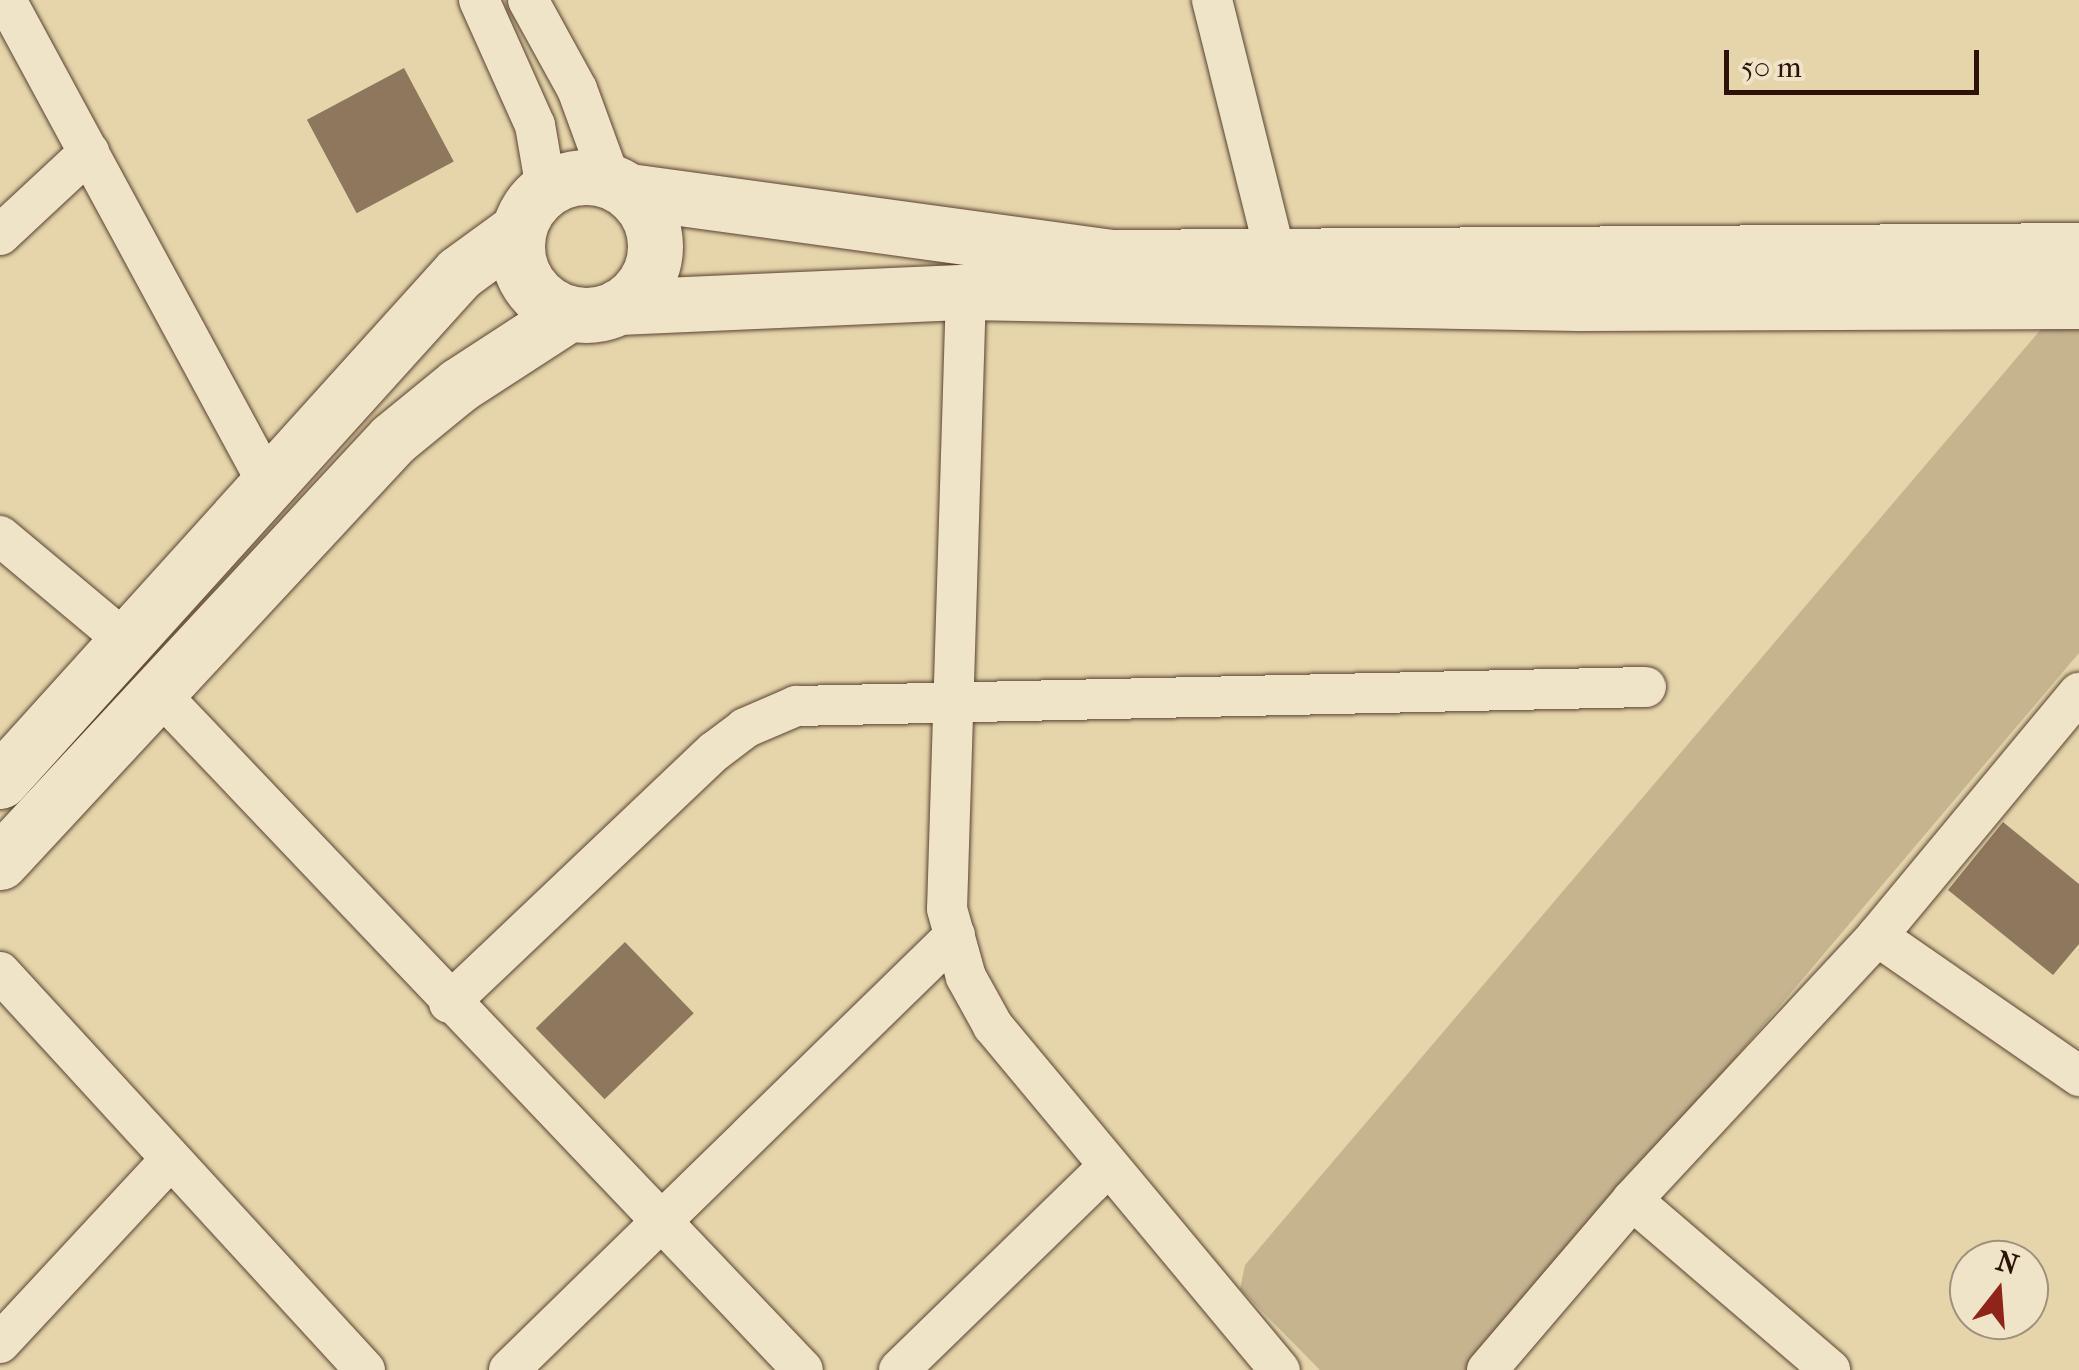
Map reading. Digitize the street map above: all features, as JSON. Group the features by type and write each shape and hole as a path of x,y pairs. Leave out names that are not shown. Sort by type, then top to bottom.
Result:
{"main road":[{"path":"0,781 128,644 459,273 572,178 1112,258 2079,250"},
{"path":"0,862 393,439 459,384 594,310 634,296 654,262 652,223 620,186"},
{"path":"532,210 520,269 530,286 594,310 966,292 1579,304 2079,301"}],"street":[{"path":"6,0 270,486"},
{"path":"479,0 535,124 532,210"},
{"path":"528,0 577,89 620,186"},
{"path":"1212,0 1276,257"},
{"path":"0,235 89,152"},
{"path":"966,292 948,909 966,977 993,1026 1280,1370"},
{"path":"0,536 128,644"},
{"path":"449,1003 745,728 826,702 954,705 1646,687"},
{"path":"157,692 449,1003 803,1370"},
{"path":"1488,1370 1632,1200 1877,936 2079,693"},
{"path":"509,1370 955,936"},
{"path":"1877,936 2079,1076"},
{"path":"0,972 359,1368"},
{"path":"0,1343 172,1159"},
{"path":"899,1370 1108,1168"},
{"path":"1632,1200 1830,1370"}],"shaded area":[{"path":"2042,328 2079,330 2079,653 1471,1370 1320,1370 1240,1289 1245,1265"}],"building":[{"path":"404,68 454,162 357,213 307,120"},
{"path":"2003,822 2079,884 2079,944 2053,975 1948,890"},
{"path":"625,942 694,1013 605,1099 536,1028"}]}
